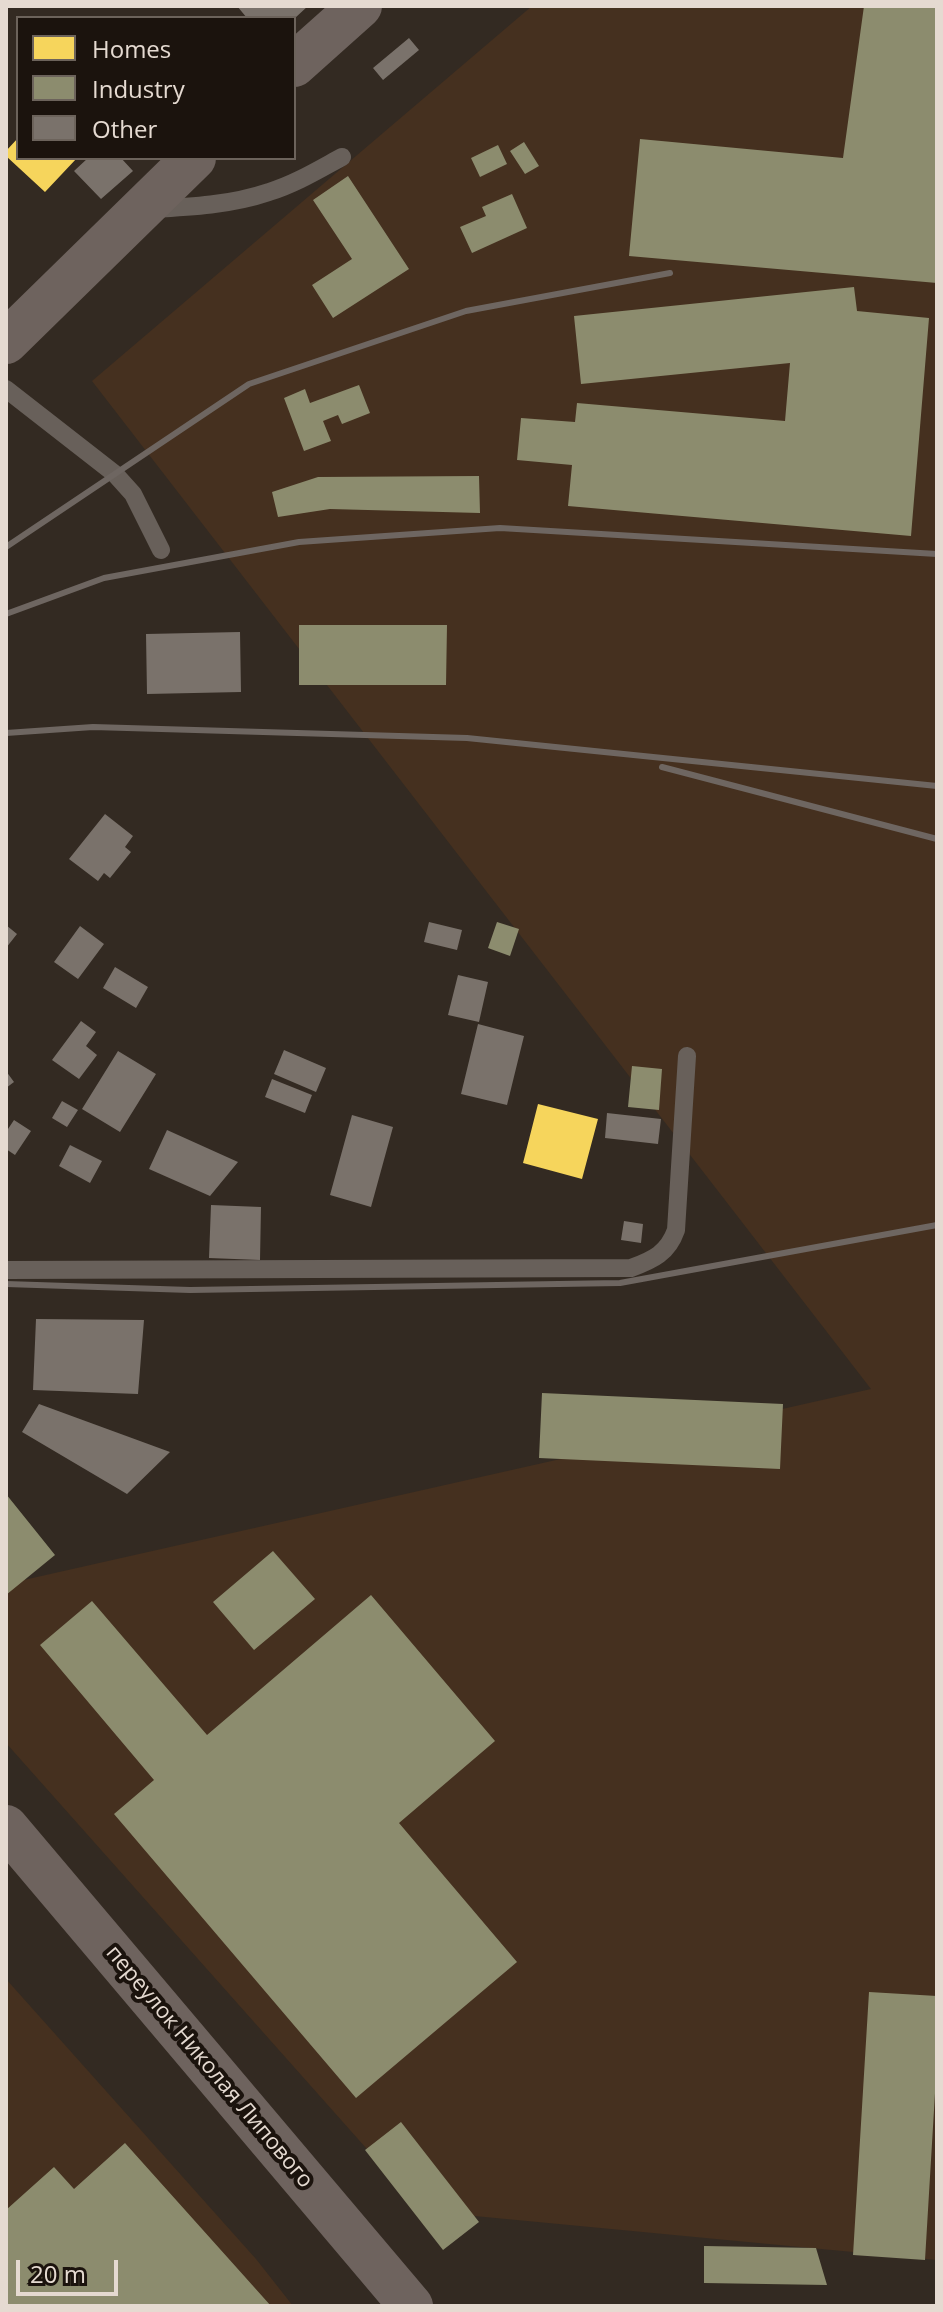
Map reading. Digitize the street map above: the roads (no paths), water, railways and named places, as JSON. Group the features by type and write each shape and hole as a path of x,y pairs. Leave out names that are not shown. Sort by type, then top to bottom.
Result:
{"street":[{"path":"296,63 360,6"},
{"path":"6,342 192,160"},
{"name":"переулок Николая Липового","path":"6,1827 411,2306"}],"lane":[{"path":"142,209 210,205 244,199 303,178 342,157"},
{"path":"6,389 115,474 133,494 161,550"},
{"path":"6,1270 631,1268 661,1255 671,1245 676,1230 687,1056"}],"railway":[{"path":"6,547 249,384 466,311 670,273"},
{"path":"6,614 104,578 299,542 500,528 937,554"},
{"path":"6,733 93,727 467,738 937,786"},
{"path":"662,767 937,839"},
{"path":"6,1284 190,1290 620,1283 937,1225"}]}
